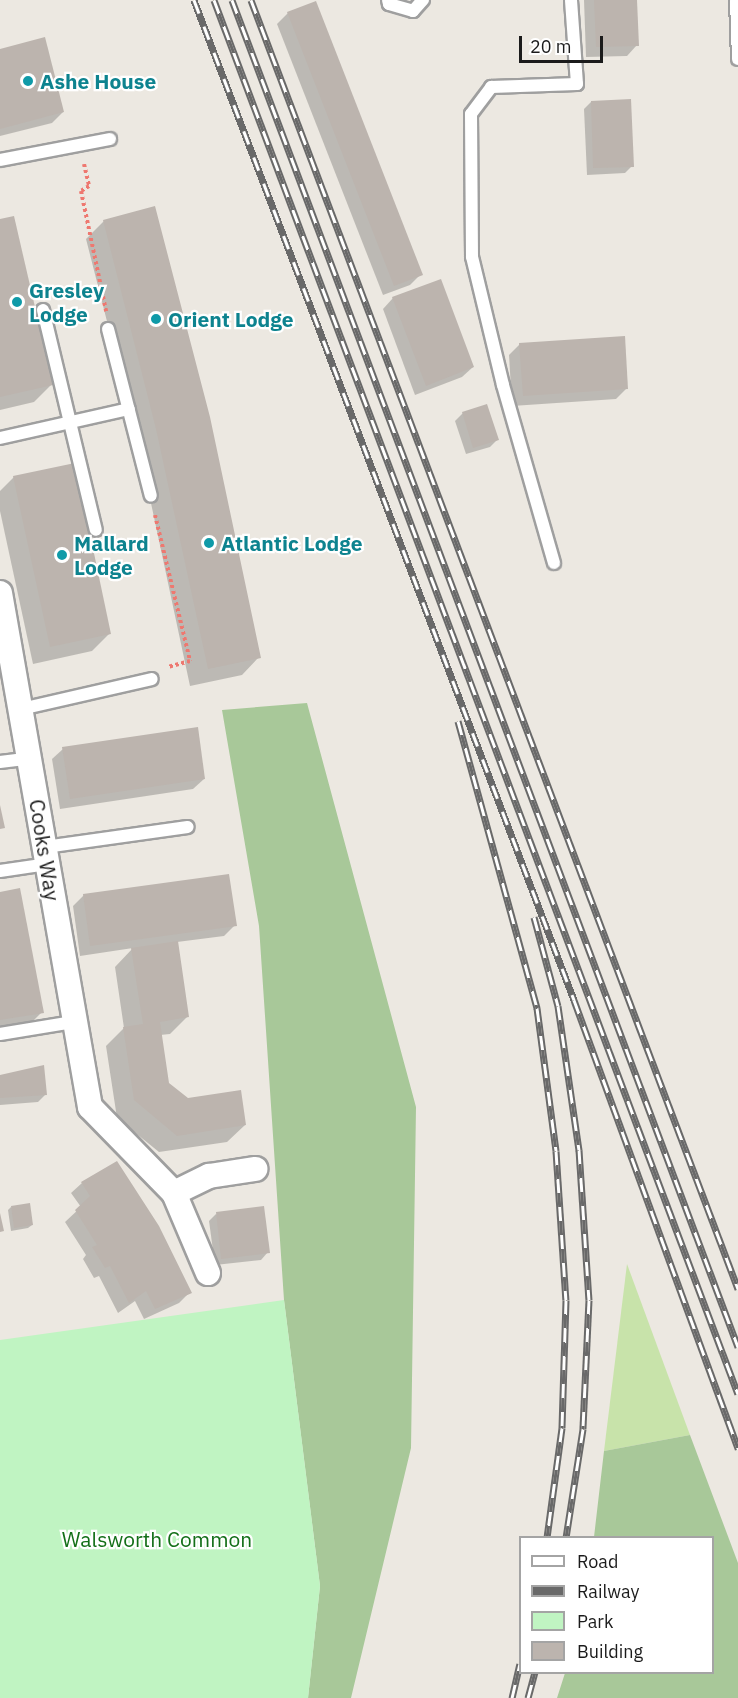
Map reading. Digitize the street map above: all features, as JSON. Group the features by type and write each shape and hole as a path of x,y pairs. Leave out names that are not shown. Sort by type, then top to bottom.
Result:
{"street":[{"name":"Cooks Way","path":"0,593 31,758 73,1022 90,1107 174,1193"},
{"path":"208,1273 174,1193 209,1176 255,1168"}],"lane":[{"path":"388,0 389,4 413,11 423,0"},
{"path":"554,563 503,385 472,257 471,123 479,98 491,87 577,84 571,0"},
{"path":"736,0 738,59"},
{"path":"0,160 80,147 110,138"},
{"path":"43,310 96,530"},
{"path":"108,329 151,496"},
{"path":"0,438 129,409"},
{"path":"21,709 152,679"},
{"path":"0,762 31,758"},
{"path":"0,871 46,855 188,827"},
{"path":"0,1034 73,1022"}],"path":[{"path":"80,147 89,186 81,191 108,329"},
{"path":"151,496 190,661"}],"green space":[{"path":"307,703 416,1107 411,1448 351,1698 308,1698 320,1586 284,1300 259,926 222,710"},
{"path":"627,1264 690,1435 604,1451"},
{"name":"Walsworth Common","path":"284,1300 320,1586 308,1698 0,1698 0,1340"},
{"path":"690,1435 738,1563 738,1698 557,1698 565,1674 714,1674 714,1536 594,1536 604,1451"}],"building":[{"path":"594,0 637,0 639,46 596,47"},
{"path":"316,1 423,275 394,286 287,12"},
{"name":"Ashe House","path":"45,37 64,112 0,129 0,49"},
{"path":"631,99 634,167 593,168 591,101"},
{"path":"155,206 210,417 261,658 208,669 156,429 103,220"},
{"name":"Gresley Lodge","path":"14,216 53,385 0,397 0,219"},
{"path":"441,279 474,367 426,386 392,297"},
{"path":"625,336 628,389 523,396 519,343"},
{"path":"487,404 499,440 473,448 462,412"},
{"name":"Mallard Lodge","path":"75,463 111,634 50,647 13,476"},
{"path":"198,727 205,779 70,799 62,747"},
{"path":"0,805 5,828 0,829"},
{"path":"229,874 237,926 90,946 83,894"},
{"path":"20,888 44,1013 0,1020 0,892"},
{"path":"178,941 189,1017 160,1022 169,1083 188,1098 241,1090 246,1125 177,1136 134,1100 123,1027 143,1024 131,948"},
{"path":"44,1065 47,1095 0,1098 0,1075"},
{"path":"117,1161 159,1226 192,1293 155,1309 146,1291 129,1303 110,1266 105,1268 92,1247 97,1245 75,1210 90,1196 81,1182"},
{"path":"30,1203 33,1225 14,1228 11,1206"},
{"path":"264,1206 270,1253 221,1259 216,1212"},
{"path":"0,1213 4,1231 0,1232"}],"railway":[{"path":"194,0 574,1000 738,1449"},
{"path":"214,0 738,1394"},
{"path":"232,0 738,1347"},
{"path":"251,0 738,1289"},
{"path":"458,721 537,1008 556,1151 566,1300 562,1428 547,1536"},
{"path":"534,917 558,1006 579,1150 589,1300 583,1429 566,1536"},
{"path":"512,1698 519,1668"},
{"path":"528,1698 534,1674"}],"place":[{"name":"Ashe House","path":"28,81"},
{"name":"Gresley Lodge","path":"17,302"},
{"name":"Orient Lodge","path":"156,319"},
{"name":"Atlantic Lodge","path":"209,543"},
{"name":"Mallard Lodge","path":"62,555"}]}
